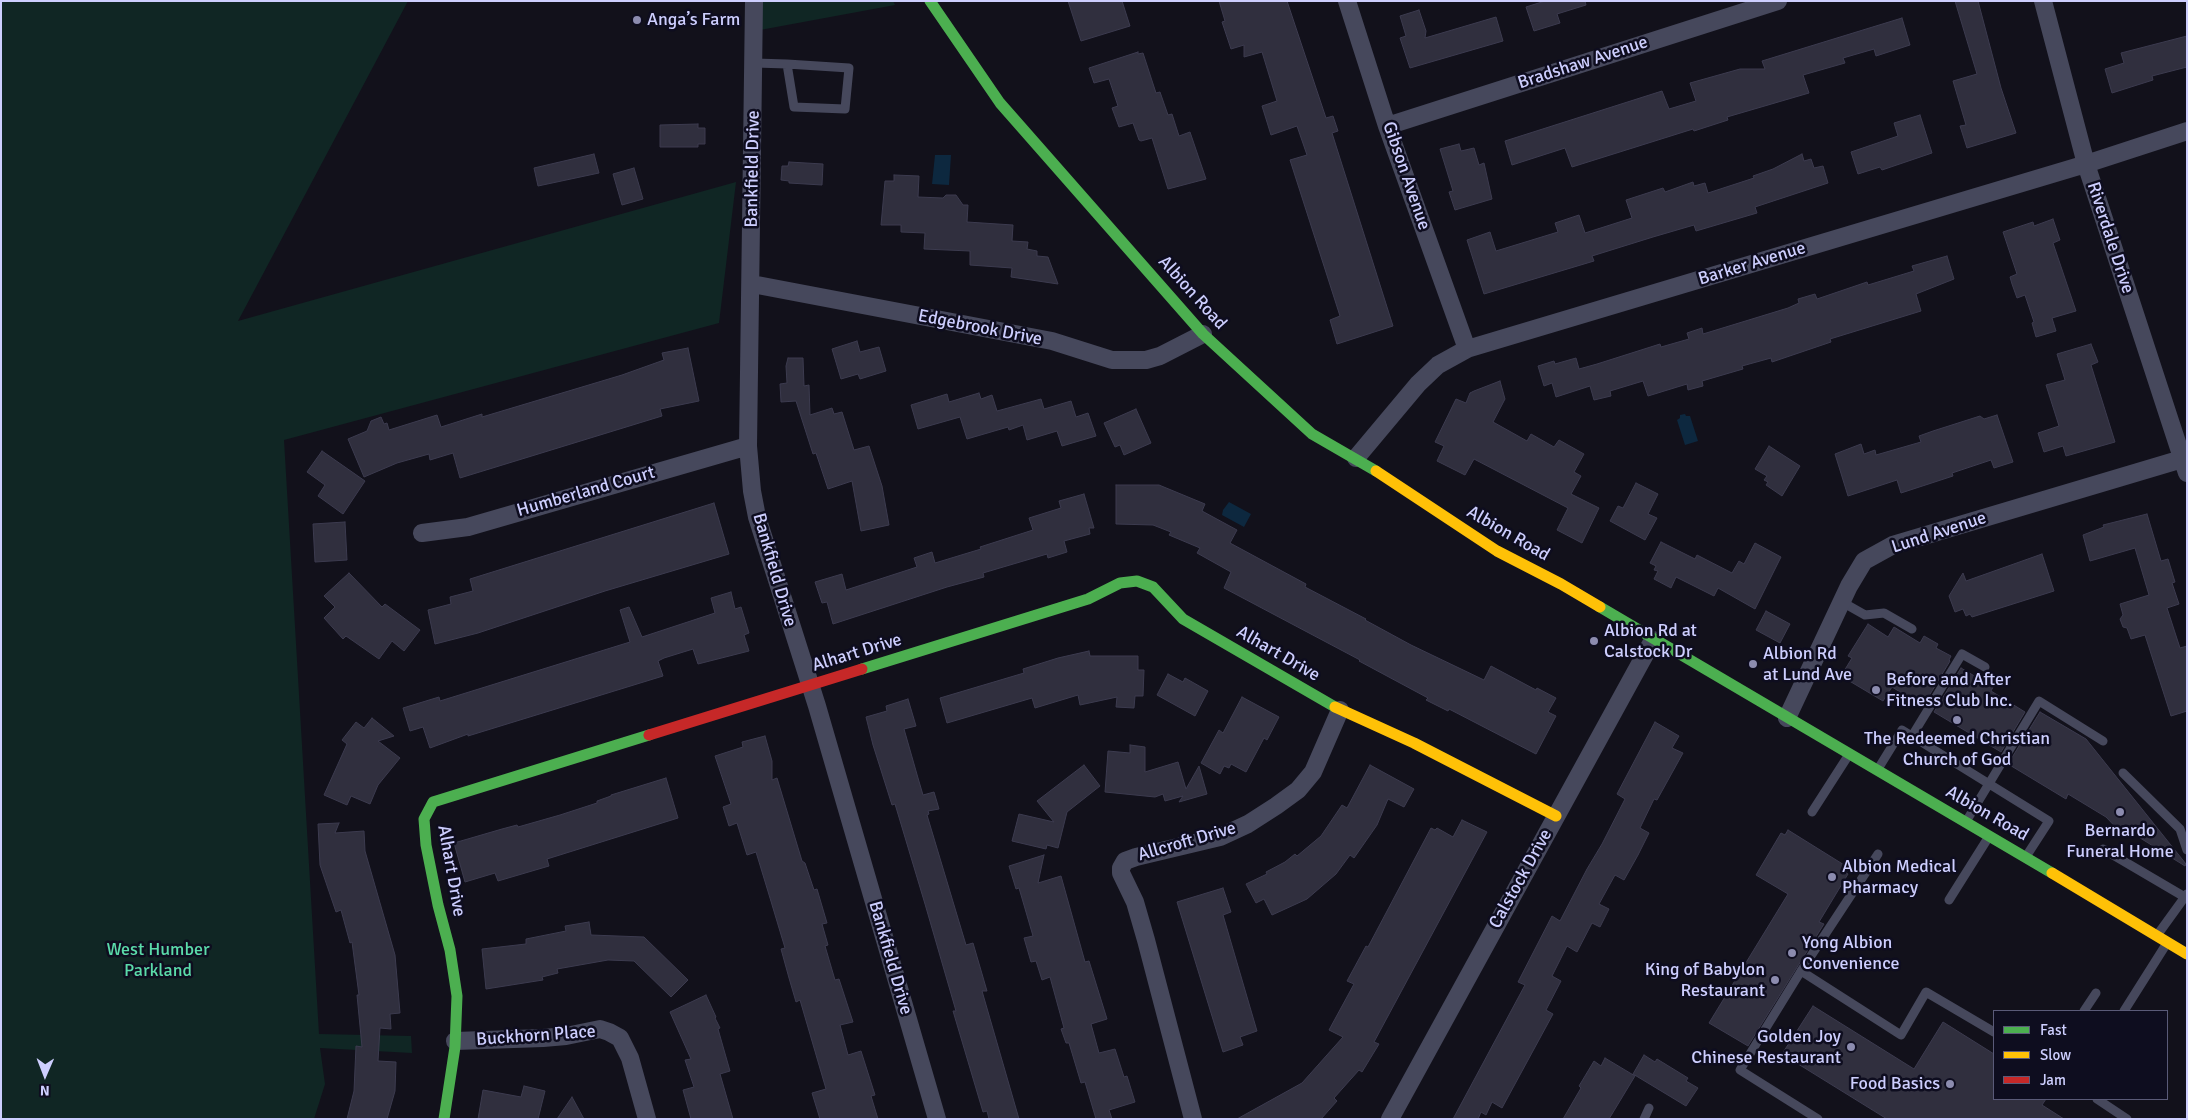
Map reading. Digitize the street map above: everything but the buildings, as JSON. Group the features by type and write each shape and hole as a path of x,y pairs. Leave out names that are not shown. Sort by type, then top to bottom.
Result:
{"main road":[{"name":"Albion Road","path":"930,1 1000,103 1203,334 1312,434 1356,458 1497,551 1561,584 1653,640 2026,857 2187,954"},
{"name":"Alhart Drive","path":"444,1119 455,1041 457,996 455,976 426,845 424,819 433,802 1088,599 1120,583 1137,581 1153,587 1183,620 1340,710 1414,744 1556,816"}],"street":[{"name":"Bankfield Drive","path":"754,1 755,63 748,446 750,474 757,517 810,686 937,1119"},
{"name":"Gibson Avenue","path":"1347,1 1388,126 1467,349"},
{"name":"Bradshaw Avenue","path":"1388,126 1778,1"},
{"name":"Riverdale Drive","path":"2043,1 2086,164 2184,466"},
{"name":"Barker Avenue","path":"1356,458 1418,384 1438,365 1467,349 2187,132"},
{"name":"Edgebrook Drive","path":"752,284 1052,341 1112,360 1146,360 1160,356 1203,334"},
{"name":"Humberland Court","path":"422,533 468,526 748,446"},
{"name":"Lund Avenue","path":"1788,718 1842,602 1864,561 1894,545 2184,466"},
{"name":"Calstock Drive","path":"1390,1119 1653,640"},
{"name":"Allcroft Drive","path":"1194,1119 1135,902 1121,873 1121,868 1125,861 1136,857 1220,837 1248,824 1276,806 1298,790 1313,772 1340,710"},
{"name":"Buckhorn Place","path":"455,1041 543,1038 566,1036 600,1029 609,1032 620,1038 630,1058 647,1119"}],"lane":[{"path":"755,63 787,64 849,68 845,109 794,107 787,64"},
{"path":"1842,602 1865,615 1884,613 1912,629"},
{"path":"1912,736 1962,654 1984,667"},
{"path":"1965,822 2039,701 2103,741"},
{"path":"1877,770 1902,730 2049,821 2026,857"},
{"path":"1812,812 1849,754"},
{"path":"2123,774 2180,829 2187,850"},
{"path":"1949,900 1990,836"},
{"path":"2103,850 2185,895 2156,936"},
{"path":"1818,1119 1740,1070 1801,971 1878,854"},
{"path":"2125,1010 2168,943"},
{"path":"1801,971 1901,1035 1926,992 1993,1031"},
{"path":"2085,1010 2096,993"},
{"path":"2098,1100 2127,1119"},
{"path":"1644,1119 1649,1108"}],"green space":[{"name":"West Humber Parkland","path":"1,1 408,1 238,321 736,182 719,323 284,440 319,1034 411,1036 412,1053 320,1048 325,1084 314,1119 1,1119"},
{"path":"760,1 893,1 895,5 760,30"}],"water":[{"path":"935,155 951,155 949,185 932,184"},
{"path":"1680,415 1690,416 1698,441 1685,445 1677,420 1680,418"},
{"path":"1229,502 1251,514 1244,527 1222,515"}],"traffic: fast":[{"path":"930,1 1000,103 1203,334 1312,434 1376,471"},
{"path":"862,669 1088,599 1120,583 1137,581 1153,587 1183,619 1335,707"},
{"path":"1600,607 2052,873"},
{"path":"444,1119 455,1047 457,996 450,950 438,905 426,845 424,819 433,802 649,735"}],"traffic: slow":[{"path":"1376,471 1497,551 1561,584 1600,607"},
{"path":"1335,707 1414,743 1556,816"},
{"path":"2052,873 2187,954"}],"traffic: jam":[{"path":"649,735 862,669"}],"place":[{"name":"Anga’s Farm","path":"637,20"},
{"name":"Albion Rd at Calstock Dr","path":"1594,641"},
{"name":"Albion Rd at Lund Ave","path":"1753,664"},
{"name":"Before and After Fitness Club Inc.","path":"1876,690"},
{"name":"The Redeemed Christian Church of God","path":"1957,720"},
{"name":"Bernardo Funeral Home","path":"2120,812"},
{"name":"Albion Medical Pharmacy","path":"1832,877"},
{"name":"Yong Albion Convenience","path":"1792,953"},
{"name":"King of Babylon Restaurant","path":"1775,980"},
{"name":"Golden Joy Chinese Restaurant","path":"1851,1047"},
{"name":"Food Basics","path":"1950,1084"}]}
